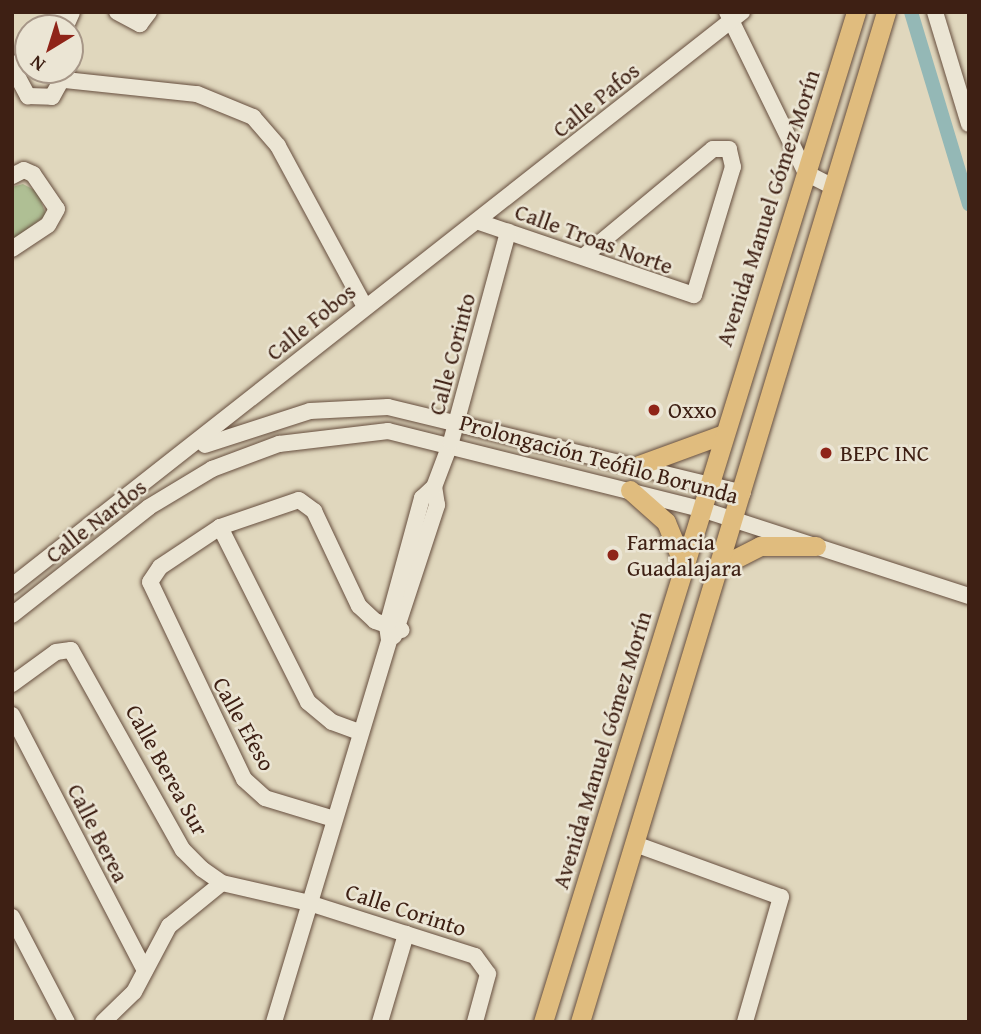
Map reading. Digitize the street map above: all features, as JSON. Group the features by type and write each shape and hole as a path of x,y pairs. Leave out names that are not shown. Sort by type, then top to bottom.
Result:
{"main road":[{"name":"Avenida Manuel Gómez Morín","path":"543,1022 684,566 721,435 807,173 856,12"},
{"path":"580,1022 736,519 885,15"},
{"path":"634,464 721,435"},
{"path":"627,489 666,522 684,566"},
{"path":"721,566 760,545 816,546"}],"street":[{"path":"117,12 145,24 149,12"},
{"path":"935,12 969,124"},
{"path":"734,15 807,173 834,187"},
{"name":"Calle Pafos","path":"479,222 734,15"},
{"path":"84,78 197,94 253,117 278,146 365,307"},
{"path":"12,107 19,92 52,97 60,84"},
{"name":"Calle Troas Norte","path":"479,222 694,295 733,167 723,146 584,256"},
{"path":"12,176 24,170 33,174 57,209 48,225 12,249"},
{"name":"Calle Fobos","path":"175,461 365,307 479,222"},
{"name":"Calle Corinto","path":"274,1022 408,576 422,499 434,487 451,442 508,232"},
{"name":"Prolongación Teófilo Borunda","path":"175,461 244,428 310,411 387,407 457,420 743,493"},
{"name":"Prolongación Teófilo Borunda","path":"212,469 279,444 354,432 414,433 736,519 969,597"},
{"name":"Calle Nardos","path":"12,586 175,461"},
{"path":"627,489 634,464"},
{"name":"Calle Nardos","path":"12,615 149,508 212,469"},
{"path":"359,732 332,722 308,702 220,527 289,500 314,511 359,606 392,632"},
{"name":"Calle Efeso","path":"220,527 153,574 155,603 244,779 265,798 334,819"},
{"name":"Calle Berea Sur","path":"12,684 64,649 86,668 183,850 222,883"},
{"name":"Calle Berea","path":"12,715 145,970"},
{"path":"635,844 781,897 745,1022"},
{"path":"103,1022 125,1005 169,926 222,883"},
{"name":"Calle Corinto","path":"222,883 309,903 475,956 486,966 475,1022"},
{"path":"12,917 67,1022"},
{"path":"380,1022 406,933"}],"green space":[{"path":"23,184 38,192 46,215 12,241 12,187"}],"waterway":[{"path":"911,12 969,204"}],"place":[{"name":"Oxxo","path":"654,410"},
{"name":"BEPC INC","path":"826,453"},
{"name":"Farmacia Guadalajara","path":"613,555"}]}
